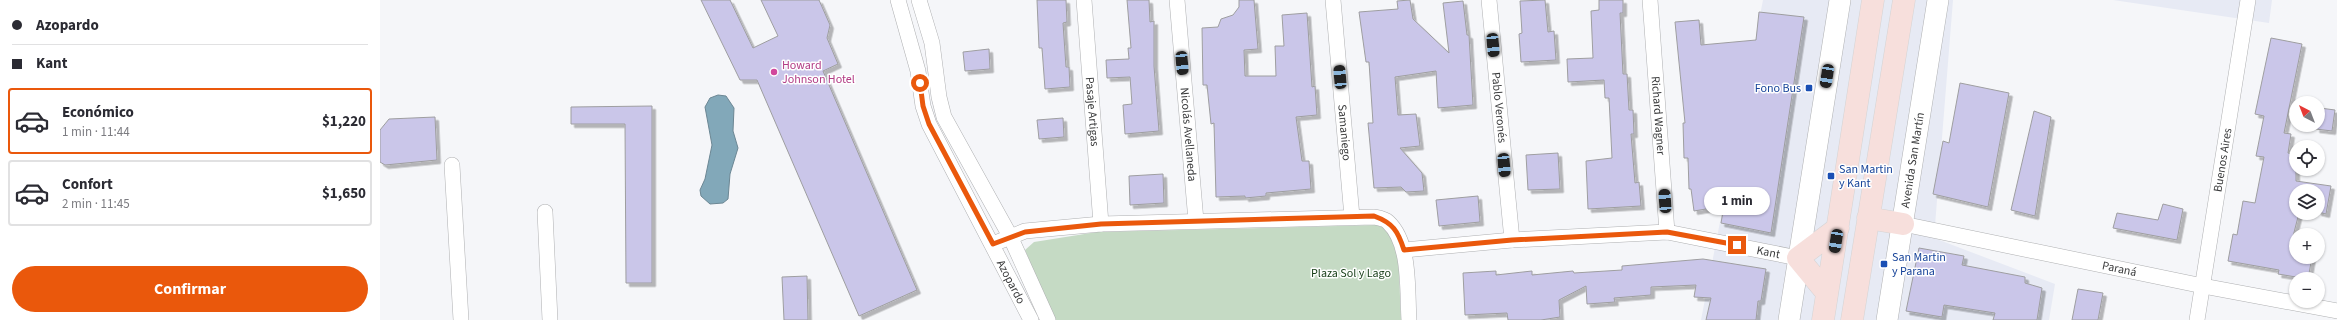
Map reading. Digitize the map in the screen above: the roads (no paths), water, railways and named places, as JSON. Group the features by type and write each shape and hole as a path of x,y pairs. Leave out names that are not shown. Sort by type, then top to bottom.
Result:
{"main road":[{"path":"1789,320 1840,0"},
{"path":"1823,320 1873,0"},
{"path":"1852,320 1904,0"},
{"name":"Avenida San Martín","path":"1887,320 1938,0"},
{"path":"1868,218 1903,224"},
{"path":"1798,258 1838,228"},
{"path":"1798,258 1827,293"}],"street":[{"name":"Azopardo","path":"898,0 914,56 923,106 929,124 993,244 1031,320"},
{"name":"Azopardo","path":"919,0 932,43 939,97 944,117 1010,236 1048,320"},
{"name":"Pasaje Artigas","path":"1084,0 1101,224"},
{"name":"Nicolás Avellaneda","path":"1177,0 1196,221"},
{"name":"Samaniego","path":"1333,0 1352,217"},
{"name":"Pablo Veronés","path":"1489,0 1512,240"},
{"name":"Richard Wagner","path":"1650,0 1667,232"},
{"name":"Buenos Aires","path":"2197,320 2248,0"},
{"path":"452,165 461,320"},
{"path":"545,212 550,320"},
{"path":"993,244 1010,236 1025,232 1101,224 1374,216 1388,221 1399,235 1404,250 1409,320"},
{"name":"Paraná","path":"1903,224 2203,286 2337,311"},
{"name":"Kant","path":"1404,250 1512,240 1667,232 1798,258"}],"water":[{"path":"718,95 726,96 734,108 733,131 738,148 730,174 728,199 723,203 710,204 701,196 700,190 705,179 712,145 705,107 710,98"}],"place":[{"name":"Howard Johnson Hotel","path":"774,72"},
{"name":"Fono Bus","path":"1809,88"},
{"name":"San Martin y Kant","path":"1831,176"},
{"name":"San Martin y Parana","path":"1884,264"}],"park label":[{"name":"Plaza Sol y Lago","path":"1351,273"}]}
